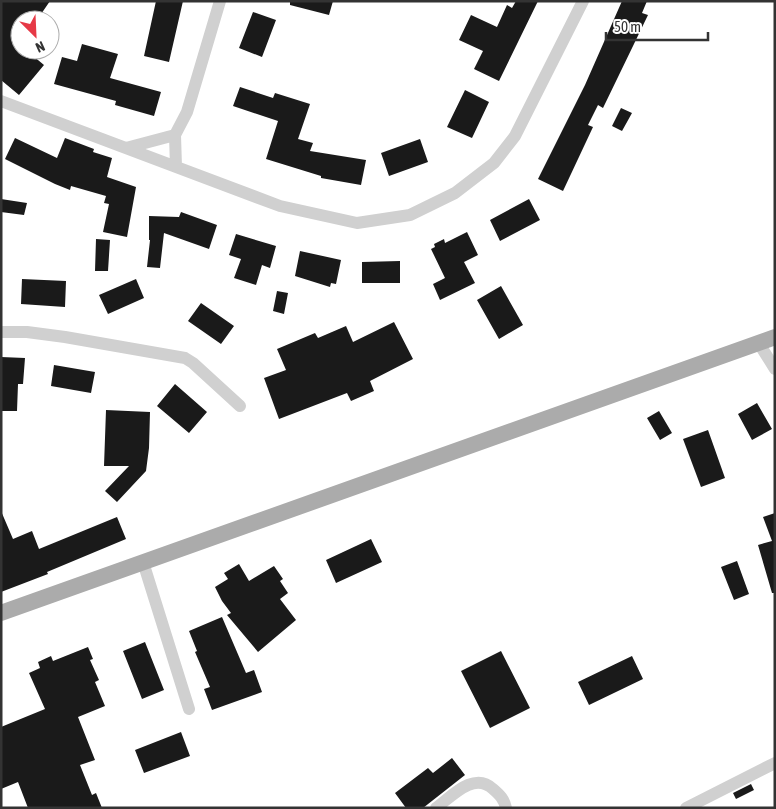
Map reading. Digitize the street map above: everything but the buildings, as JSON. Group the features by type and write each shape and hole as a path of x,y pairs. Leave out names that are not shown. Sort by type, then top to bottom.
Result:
{"main road":[{"path":"1,613 775,337"}],"street":[{"path":"176,167 175,135 187,112 220,1"},
{"path":"1,101 280,206 357,223 410,215 455,192 494,163 516,136 583,1"},
{"path":"126,148 175,135"},
{"path":"1,332 27,332 65,337 185,358 240,406"},
{"path":"758,342 775,369"},
{"path":"142,562 189,709"},
{"path":"686,808 775,763"},
{"path":"436,808 466,785 476,782 488,784 503,798 506,808"}]}
